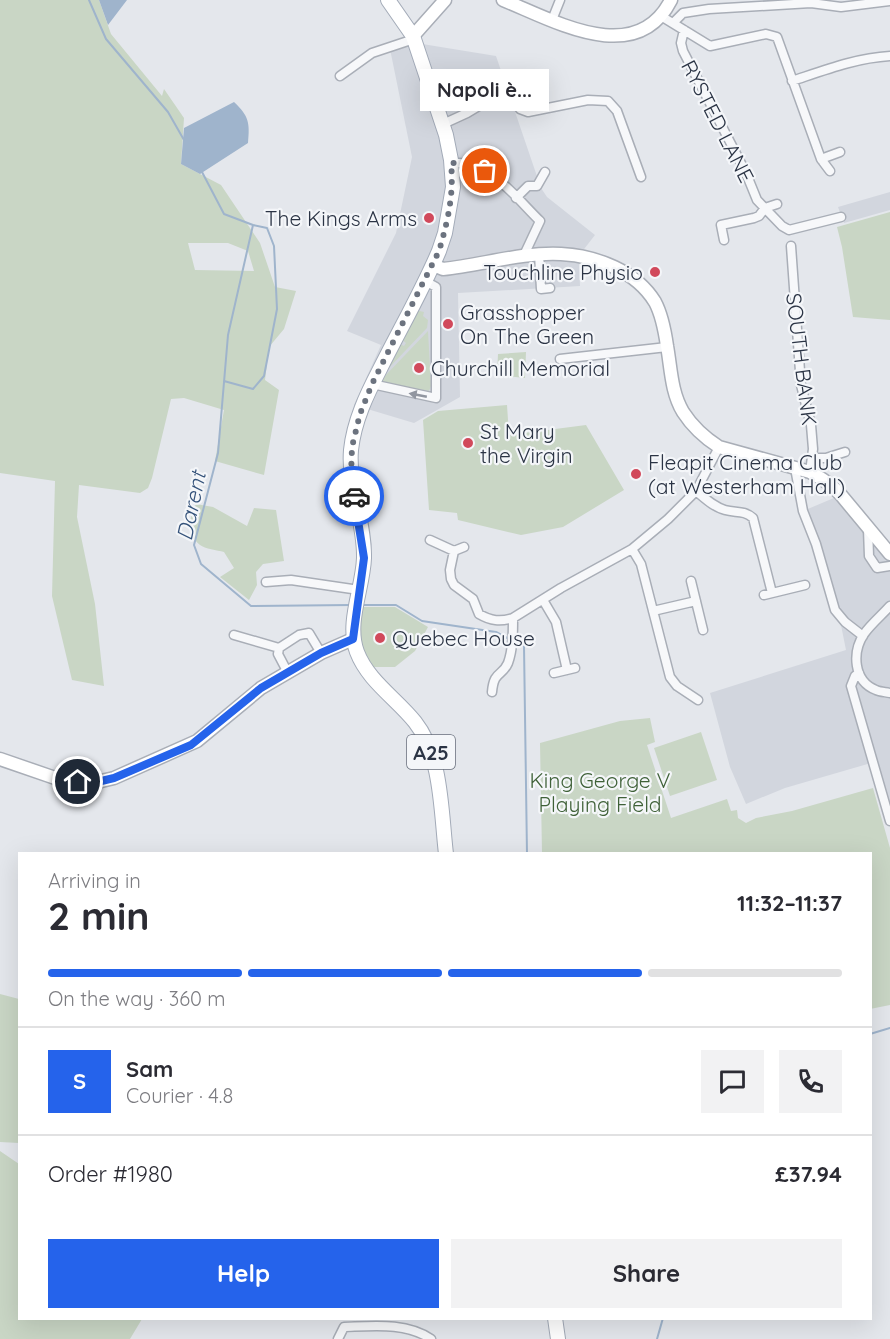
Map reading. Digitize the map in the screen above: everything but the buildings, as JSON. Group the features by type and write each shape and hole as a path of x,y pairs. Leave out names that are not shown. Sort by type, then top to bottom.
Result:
{"main road":[{"path":"0,759 61,780 93,783 114,778 196,741 261,688 321,653 353,639 364,550 353,494 351,458 356,426 372,384 433,265 445,234 453,187 443,124 414,38 388,0"},
{"path":"503,0 518,3 552,20 593,34 618,36 640,31 661,16 671,0"},
{"path":"414,38 441,1"},
{"path":"433,265 447,269 539,254 561,254 580,256 611,265 634,278 656,304 668,347 673,386 683,411 708,440 719,447 810,472 832,486 890,554"},
{"name":"A25","path":"353,639 361,662 415,723 431,751 446,852"},
{"path":"555,1320 555,1338"}],"street":[{"path":"552,20 560,0"},
{"path":"674,23 683,13 709,9 811,3 842,7 890,1"},
{"path":"661,16 710,46 772,34 777,37 821,159 830,171"},
{"name":"RYSTED LANE","path":"684,30 681,43 683,51 746,173 757,201 789,230 841,217"},
{"path":"340,76 372,53 414,38"},
{"path":"792,81 849,62 890,56"},
{"path":"443,124 502,92 508,92 520,109 528,112 588,100 608,101 617,111 640,177"},
{"path":"821,159 840,152"},
{"path":"451,163 472,164 505,185 540,221 525,256"},
{"path":"516,198 528,186 537,186 545,172"},
{"name":"RYSTED LANE","path":"765,208 777,204"},
{"path":"724,240 721,225 754,218 759,216 765,208"},
{"name":"SOUTH BANK","path":"790,246 801,385 811,424 810,472"},
{"path":"539,254 541,289 550,288"},
{"path":"372,384 436,398 436,287 425,281"},
{"path":"560,358 668,347"},
{"path":"454,551 450,570 451,579 454,585 472,598 479,614 493,621 513,618 576,579 632,549 668,519 696,491 719,447"},
{"path":"812,458 826,458 845,452"},
{"path":"795,468 803,511 816,544 835,610 845,622 863,636"},
{"path":"696,491 719,508 727,511 747,512 753,518 768,594 805,585"},
{"path":"868,529 869,556 877,568 890,566"},
{"path":"430,540 454,551 464,547"},
{"path":"632,549 641,564 670,677 677,686 698,700"},
{"path":"266,582 291,579 359,590"},
{"path":"691,581 703,630"},
{"path":"543,600 556,622 571,669 554,673"},
{"path":"652,611 696,602"},
{"path":"890,606 863,636 857,647 856,659 859,673 866,684 876,690 890,693"},
{"path":"492,692 494,679 507,665 513,634 513,618"},
{"path":"288,673 278,654 279,648 299,635 309,633 321,653"},
{"path":"234,635 279,648"},
{"path":"859,673 855,676 851,686 890,821"},
{"path":"338,1339 344,1327 375,1326 416,1330 431,1339"}],"shaded area":[{"path":"410,42 496,56 541,188 547,197 595,235 581,253 580,286 458,293 460,397 414,423 354,405 381,345 347,331 396,233 412,157 390,49"},
{"path":"890,192 890,210 844,223 838,207"},
{"path":"841,495 890,551 890,823 871,763 785,788 746,804 730,767 710,693 846,650 841,625 803,511"}],"green space":[{"path":"0,0 99,0 111,34 162,96 164,89 184,118 181,164 221,185 260,243 275,287 296,291 284,329 269,347 265,380 279,390 264,475 215,461 224,410 184,398 171,399 148,488 140,493 79,485 77,517 95,604 104,686 72,680 52,596 55,481 0,473","holes":["188,243 228,243 248,251 254,271 195,270"]},
{"path":"890,212 890,320 853,317 837,227"},
{"path":"415,310 424,312 423,316 428,320 427,328 386,371 400,344 404,346 406,343 402,340"},
{"path":"428,331 431,386 429,391 383,383 382,379"},
{"path":"526,352 525,378 497,375 498,354"},
{"path":"507,405 509,435 586,425 624,490 563,527 521,535 458,520 457,513 429,510 423,420 438,411"},
{"path":"196,504 213,507 247,526 254,508 276,510 284,561 263,564 256,572 257,585 249,600 220,577 234,568 224,552 202,546 192,536 190,520"},
{"path":"362,607 395,607 428,627 415,651 395,667 370,667 361,638"},
{"name":"King George V Playing Field","path":"650,718 655,742 647,745 671,818 727,799 731,811 737,810 738,818 746,823 756,818 792,811 873,788 890,848 890,1005 872,1009 872,852 542,852 540,743 620,721"},
{"path":"701,732 717,780 670,796 654,748"},
{"path":"0,994 18,999 18,1143 0,1142"},
{"path":"0,1151 18,1163 18,1320 141,1320 130,1339 0,1339"}],"water":[{"path":"99,0 127,0 108,25"},
{"path":"234,102 247,120 248,143 200,174 181,164 184,128"}],"waterway":[{"name":"Darent","path":"89,0 106,39 168,112 184,140"},
{"name":"Darent","path":"202,172 224,214 253,225 228,335 218,453 194,545 201,564 251,606 351,605"},
{"path":"224,381 253,389 264,376 277,309 274,246 267,228 253,225"},
{"name":"Darent","path":"363,605 396,605 422,621 496,632 509,639"},
{"name":"Darent","path":"514,641 524,646 527,852"},
{"path":"872,1033 890,1028"},
{"name":"Darent","path":"657,1339 662,1320"}],"way so far":[{"path":"354,496 351,458 356,426 372,384 439,251 445,234 453,187 451,163 468,163 485,171"}],"place":[{"name":"Napoli è...","path":"485,171"},
{"name":"The Kings Arms","path":"429,218"},
{"name":"Touchline Physio","path":"655,272"},
{"name":"Grasshopper On The Green","path":"448,324"},
{"name":"Churchill Memorial","path":"419,368"},
{"name":"St Mary the Virgin","path":"468,443"},
{"name":"Fleapit Cinema Club (at Westerham Hall)","path":"636,474"},
{"name":"Quebec House","path":"380,638"}],"route":[{"path":"78,782 93,783 114,778 191,745 261,688 321,653 353,639 364,558 354,496"}]}
